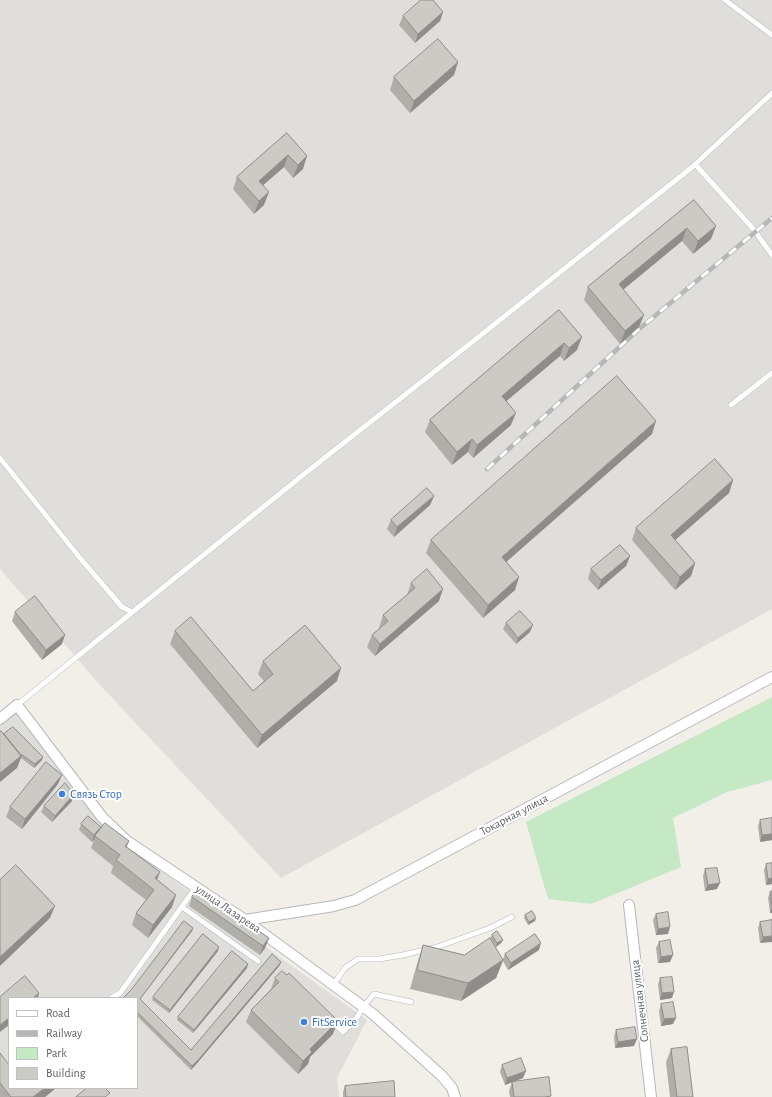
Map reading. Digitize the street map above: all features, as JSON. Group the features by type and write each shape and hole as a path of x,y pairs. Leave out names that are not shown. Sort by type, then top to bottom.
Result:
{"street":[{"name":"Токарная улица","path":"245,920 334,906 355,900 772,677"},
{"path":"0,719 17,705"},
{"name":"улица Лазарева","path":"17,705 102,817 127,841 245,920 373,1014 442,1076 452,1088 455,1097"},
{"name":"Солнечная улица","path":"629,905 651,1097"}],"lane":[{"path":"725,0 772,35"},
{"path":"17,705 308,471 695,164 772,93"},
{"path":"695,164 755,232 772,255"},
{"path":"730,405 772,373"},
{"path":"0,458 80,558 122,607 132,612"},
{"path":"113,997 120,993 196,888"},
{"path":"182,907 258,961"},
{"path":"333,985 345,968 358,959 379,959 437,947 490,928 512,917"},
{"path":"327,1017 343,1032 355,1021 363,1007 374,994 411,1002"}],"shaded area":[{"path":"0,0 772,0 772,609 281,878 100,685 0,569"},
{"path":"16,713 98,820 122,843 367,1020 337,1078 339,1097 0,1097 0,726"}],"green space":[{"path":"772,697 772,780 727,792 673,818 681,867 591,904 548,899 526,822"}],"building":[{"path":"421,0 433,0 443,12 418,34 403,16"},
{"path":"438,39 458,62 414,101 394,77"},
{"path":"287,133 307,156 298,165 288,155 259,181 269,192 259,201 237,177"},
{"path":"694,200 716,226 698,241 687,228 619,284 644,315 625,331 588,287"},
{"path":"559,310 582,337 569,348 564,343 502,396 516,413 477,445 472,439 457,452 430,420"},
{"path":"617,376 656,421 502,557 519,577 488,605 431,540"},
{"path":"715,459 733,480 671,535 695,563 680,577 636,528"},
{"path":"427,488 434,496 397,527 391,520"},
{"path":"620,545 630,556 601,580 591,569"},
{"path":"427,569 443,589 380,644 372,635 388,621 383,615 415,588 411,583"},
{"path":"35,596 65,635 46,650 15,612"},
{"path":"520,611 533,625 518,638 506,623"},
{"path":"191,617 253,691 273,674 263,661 305,625 341,668 262,735 175,631"},
{"path":"13,727 43,757 35,764 21,755 4,734"},
{"path":"0,731 21,756 0,773"},
{"path":"46,762 62,775 25,819 10,807"},
{"path":"65,783 74,794 55,816 44,806"},
{"path":"88,816 101,827 94,835 81,824"},
{"path":"772,818 772,834 762,835 760,820"},
{"path":"105,823 129,841 125,846 160,872 155,878 176,895 153,925 136,913 154,890 116,860 120,855 95,836"},
{"path":"772,863 772,878 768,879 766,864"},
{"path":"16,865 55,906 0,957 0,880"},
{"path":"717,868 720,883 708,885 705,869"},
{"path":"197,889 269,938 263,946 192,897"},
{"path":"772,891 772,907 770,892"},
{"path":"532,911 536,918 529,922 525,915"},
{"path":"668,912 670,927 658,929 656,914"},
{"path":"772,920 772,936 763,937 760,922"},
{"path":"184,921 193,928 140,999 191,1050 272,954 281,962 192,1066 138,1013 138,997 124,997"},
{"path":"497,931 503,940 497,943 492,935"},
{"path":"203,934 219,947 170,1010 153,997"},
{"path":"535,934 541,943 511,963 505,954"},
{"path":"490,938 503,960 468,983 417,970 423,945 464,955"},
{"path":"670,940 673,955 661,957 659,942"},
{"path":"232,951 248,964 194,1030 178,1017"},
{"path":"282,971 287,975 289,973 338,1021 310,1049 312,1052 303,1061 251,1010 279,982 275,978"},
{"path":"25,976 39,993 34,997 8,997 8,1019 0,1025 0,997"},
{"path":"672,977 674,992 662,993 660,978"},
{"path":"673,1002 676,1018 664,1019 661,1004"},
{"path":"635,1027 637,1039 618,1042 616,1030"},
{"path":"687,1047 693,1097 677,1097 671,1049"},
{"path":"0,1053 8,1064 8,1089 44,1089 33,1097 11,1097 0,1083"},
{"path":"521,1058 526,1071 507,1078 502,1065"},
{"path":"549,1077 551,1096 514,1097 512,1082"},
{"path":"394,1081 395,1097 346,1097 345,1086"},
{"path":"86,1089 106,1089 110,1093 105,1097 76,1097"}],"railway":[{"path":"487,469 638,330 772,218"}],"place":[{"name":"Связь Стор","path":"62,794"},
{"name":"FitService","path":"304,1022"}]}
